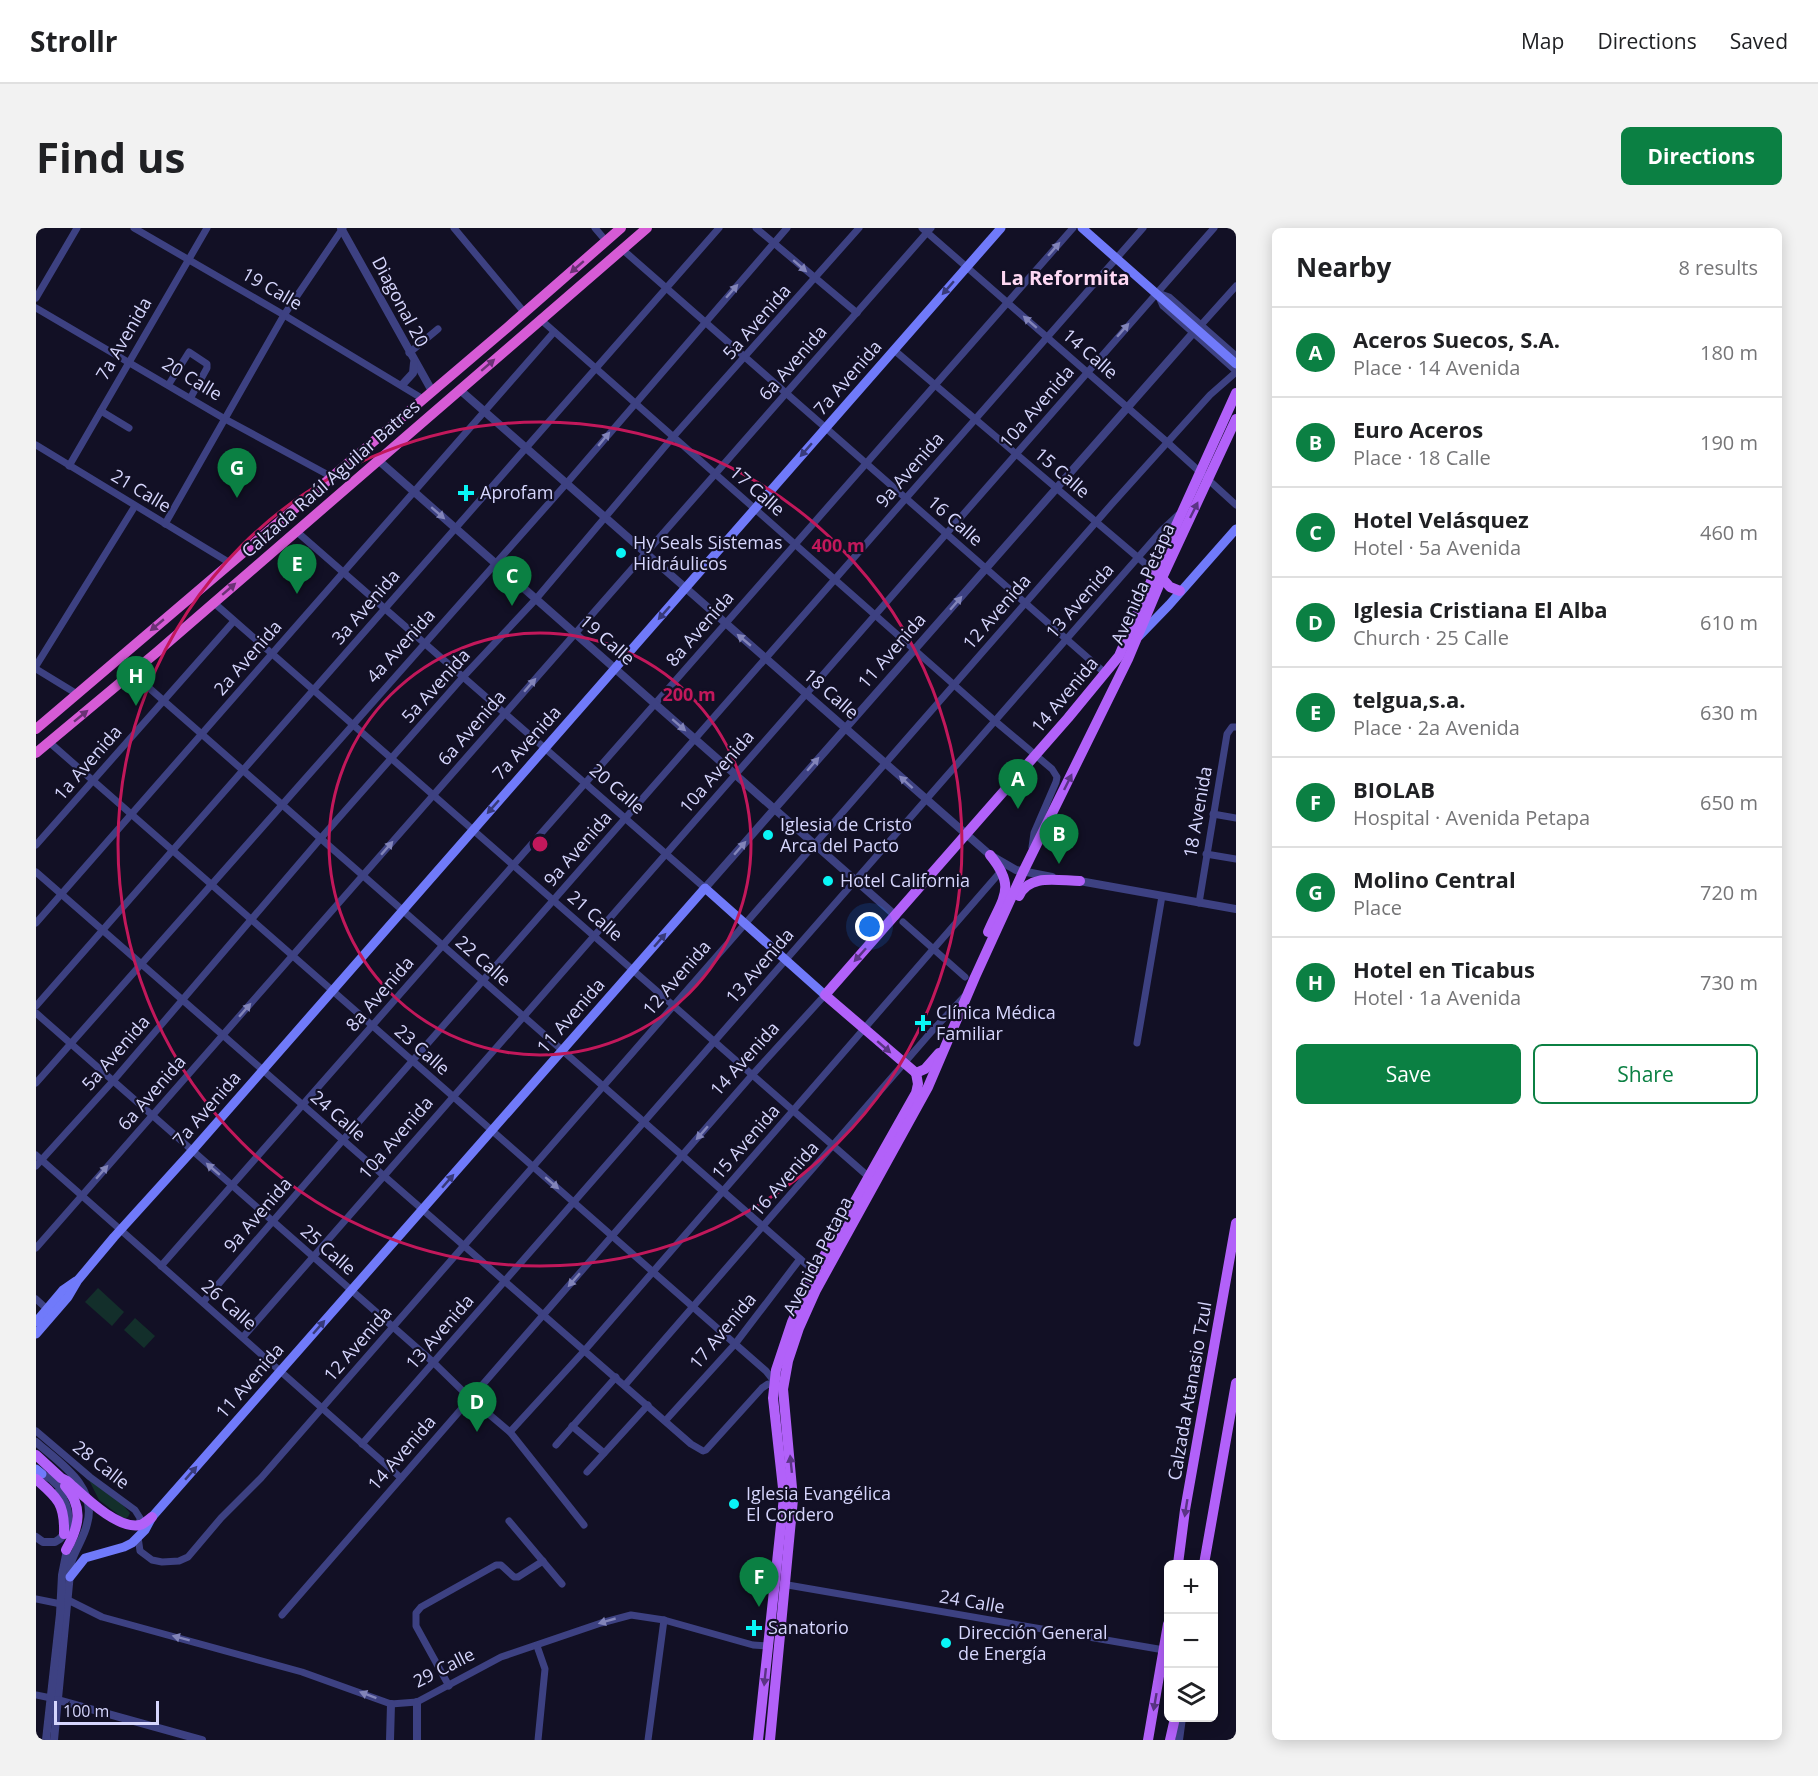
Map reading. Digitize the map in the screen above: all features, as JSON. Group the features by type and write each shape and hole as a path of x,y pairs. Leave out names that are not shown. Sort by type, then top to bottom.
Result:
{"highway":[{"name":"Calzada Raúl Aguilar Batres","path":"36,729 621,228"},
{"name":"Calzada Raúl Aguilar Batres","path":"36,753 132,673 647,228"}],"main road":[{"name":"7a Avenida","path":"36,1334 68,1298 78,1280 121,1230 1001,228"},
{"path":"1082,228 1236,364"},
{"name":"Avenida Petapa","path":"770,1740 784,1497 773,1383 786,1336 815,1272 928,1088 968,993 970,977 1031,858 1137,637 1183,510 1236,393"},
{"name":"Avenida Petapa","path":"1119,656 1158,575 1209,479 1236,419"},
{"name":"14 Avenida","path":"825,995 899,919 966,835 1119,656 1236,529"},
{"path":"1158,575 1170,587 1180,591"},
{"path":"970,977 1007,882 1002,870 990,855"},
{"path":"970,977 989,963 1024,886 1036,881 1080,881"},
{"name":"20 Calle","path":"705,888 904,1065 916,1073"},
{"name":"11 Avenida","path":"138,1538 152,1517 705,888"},
{"path":"916,1073 925,1070 943,1048"},
{"name":"Avenida Petapa","path":"758,1740 768,1646 793,1498 783,1389 784,1373 799,1328 816,1290 916,1093 918,1084 916,1073"},
{"name":"Calzada Atanasio Tzul","path":"1179,1560 1185,1510 1236,1223"},
{"name":"7a Avenida","path":"36,1322 63,1290 78,1280"},
{"path":"1205,1560 1236,1383"},
{"path":"40,1452 74,1496 78,1508 74,1535 66,1550"},
{"path":"38,1474 59,1502 64,1513 64,1534"},
{"path":"61,1478 118,1521 140,1525 152,1517"},
{"path":"70,1577 86,1558 124,1547 138,1538"},
{"path":"1148,1740 1164,1650"},
{"path":"1170,1740 1174,1722"}],"street":[{"path":"36,298 77,228"},
{"name":"19 Calle","path":"134,228 402,385 427,395"},
{"name":"7a Avenida","path":"69,465 207,228"},
{"path":"165,524 285,315 342,228"},
{"name":"Diagonal 20","path":"342,228 409,353 427,395"},
{"path":"454,228 524,312"},
{"path":"595,228 606,241"},
{"name":"3a Avenida","path":"36,1006 719,228"},
{"path":"756,228 856,314"},
{"name":"4a Avenida","path":"36,1083 352,723 566,484 787,228"},
{"name":"5a Avenida","path":"38,1160 113,1081 250,919 463,677 536,599 674,437 859,228"},
{"name":"8a Avenida","path":"161,1266 1073,228"},
{"name":"9a Avenida","path":"203,1302 1143,228"},
{"name":"10a Avenida","path":"243,1337 1214,228"},
{"name":"14 Calle","path":"927,229 966,267 1088,371 1236,505"},
{"name":"6a Avenida","path":"36,1248 856,314 927,229"},
{"name":"16 Calle","path":"623,250 1105,673"},
{"path":"1201,325 1236,286"},
{"path":"1156,292 1169,297 1236,356"},
{"path":"1156,292 1163,306 1236,371"},
{"name":"20 Calle","path":"36,308 169,384 225,419 332,477"},
{"name":"17 Calle","path":"540,319 1036,755 1055,773 1056,782"},
{"path":"409,353 438,329"},
{"name":"2a Avenida","path":"36,923 555,332"},
{"name":"11 Avenida","path":"705,888 1193,333"},
{"name":"15 Calle","path":"894,350 1158,575"},
{"path":"169,384 189,352 207,364 191,397"},
{"path":"402,385 413,373 414,363"},
{"name":"12 Avenida","path":"138,1538 140,1551 152,1560 179,1561 188,1557 221,1518 261,1478 1096,522 1167,442 1236,371"},
{"name":"18 Calle","path":"460,390 990,855 1007,866 1023,872 1236,909"},
{"path":"101,411 129,428"},
{"name":"21 Calle","path":"36,445 230,562"},
{"name":"19 Calle","path":"378,460 899,919 970,977"},
{"path":"77,694 36,667 135,506"},
{"name":"13 Avenida","path":"362,1444 1067,638 1162,530 1183,510"},
{"name":"20 Calle","path":"296,531 705,888"},
{"name":"21 Calle","path":"213,602 794,1109 872,1180"},
{"name":"1a Avenida","path":"36,845 234,621"},
{"name":"22 Calle","path":"132,673 815,1272"},
{"name":"18 Avenida","path":"1199,903 1227,734 1234,727"},
{"name":"23 Calle","path":"49,742 766,1371 773,1383"},
{"name":"Avenida Petapa","path":"1031,858 1034,833 1056,782"},
{"path":"1213,814 1236,818"},
{"path":"1206,854 1236,859"},
{"name":"15 Avenida","path":"510,1432 585,1350 1002,870"},
{"name":"24 Calle","path":"36,872 691,1444 703,1451 762,1388 773,1383"},
{"path":"1137,1043 1162,896"},
{"name":"16 Avenida","path":"625,1385 932,1031 968,993"},
{"name":"14 Avenida","path":"282,1615 682,1155 825,995"},
{"name":"25 Calle","path":"36,1013 510,1432 584,1525"},
{"name":"26 Calle","path":"38,1160 243,1337 400,1478"},
{"name":"17 Avenida","path":"666,1420 735,1344 800,1258"},
{"path":"36,1299 47,1309"},
{"path":"556,1445 616,1377"},
{"path":"587,1472 648,1405"},
{"path":"572,1426 603,1453"},
{"name":"28 Calle","path":"36,1431 90,1477 135,1510 140,1518 140,1525"},
{"path":"36,1442 40,1452 81,1483 88,1499 87,1526 77,1545 64,1602"},
{"path":"38,1474 64,1491 72,1505 72,1521 66,1550 54,1740"},
{"path":"508,1521 562,1584"},
{"path":"36,1537 44,1542 55,1542 64,1534"},
{"path":"449,1686 416,1626 416,1613 421,1607 496,1565 501,1565 514,1577 518,1577 543,1561"},
{"name":"24 Calle","path":"780,1583 1164,1650"},
{"name":"29 Calle","path":"36,1599 64,1602 102,1617 302,1672 391,1704 417,1702 501,1657 621,1617 645,1616 753,1645 768,1646"},
{"path":"648,1740 664,1620"},
{"path":"537,1646 543,1660 545,1679 538,1740"},
{"path":"36,1695 202,1740"},
{"path":"46,1740 55,1699"},
{"path":"417,1702 417,1740"},
{"path":"390,1740 391,1704"},
{"path":"1179,1740 1181,1722"}],"green space":[{"path":"98,1288 124,1312 112,1326 85,1302"},
{"path":"135,1318 155,1336 144,1348 124,1330"},
{"path":"83,1475 122,1504 130,1513 128,1517 124,1519 99,1500 90,1482"}],"place":[{"name":"Aprofam","path":"466,493"},
{"name":"Molino Central","path":"237,498"},
{"name":"Hy Seals Sistemas Hidráulicos","path":"621,553"},
{"name":"telgua,s.a.","path":"297,594"},
{"name":"Hotel Velásquez","path":"512,606"},
{"name":"Hotel en Ticabus","path":"136,706"},
{"name":"Aceros Suecos, S.A.","path":"1018,809"},
{"name":"Iglesia de Cristo Arca del Pacto","path":"768,835"},
{"name":"Euro Aceros","path":"1059,864"},
{"name":"Hotel California","path":"828,881"},
{"name":"Clínica Médica Familiar","path":"923,1023"},
{"name":"Iglesia Cristiana El Alba","path":"477,1432"},
{"name":"Iglesia Evangélica El Cordero","path":"734,1504"},
{"name":"BIOLAB","path":"759,1607"},
{"name":"Sanatorio","path":"754,1628"},
{"name":"Dirección General de Energía","path":"946,1643"}],"district":[{"name":"La Reformita","path":"1065,278"}]}
